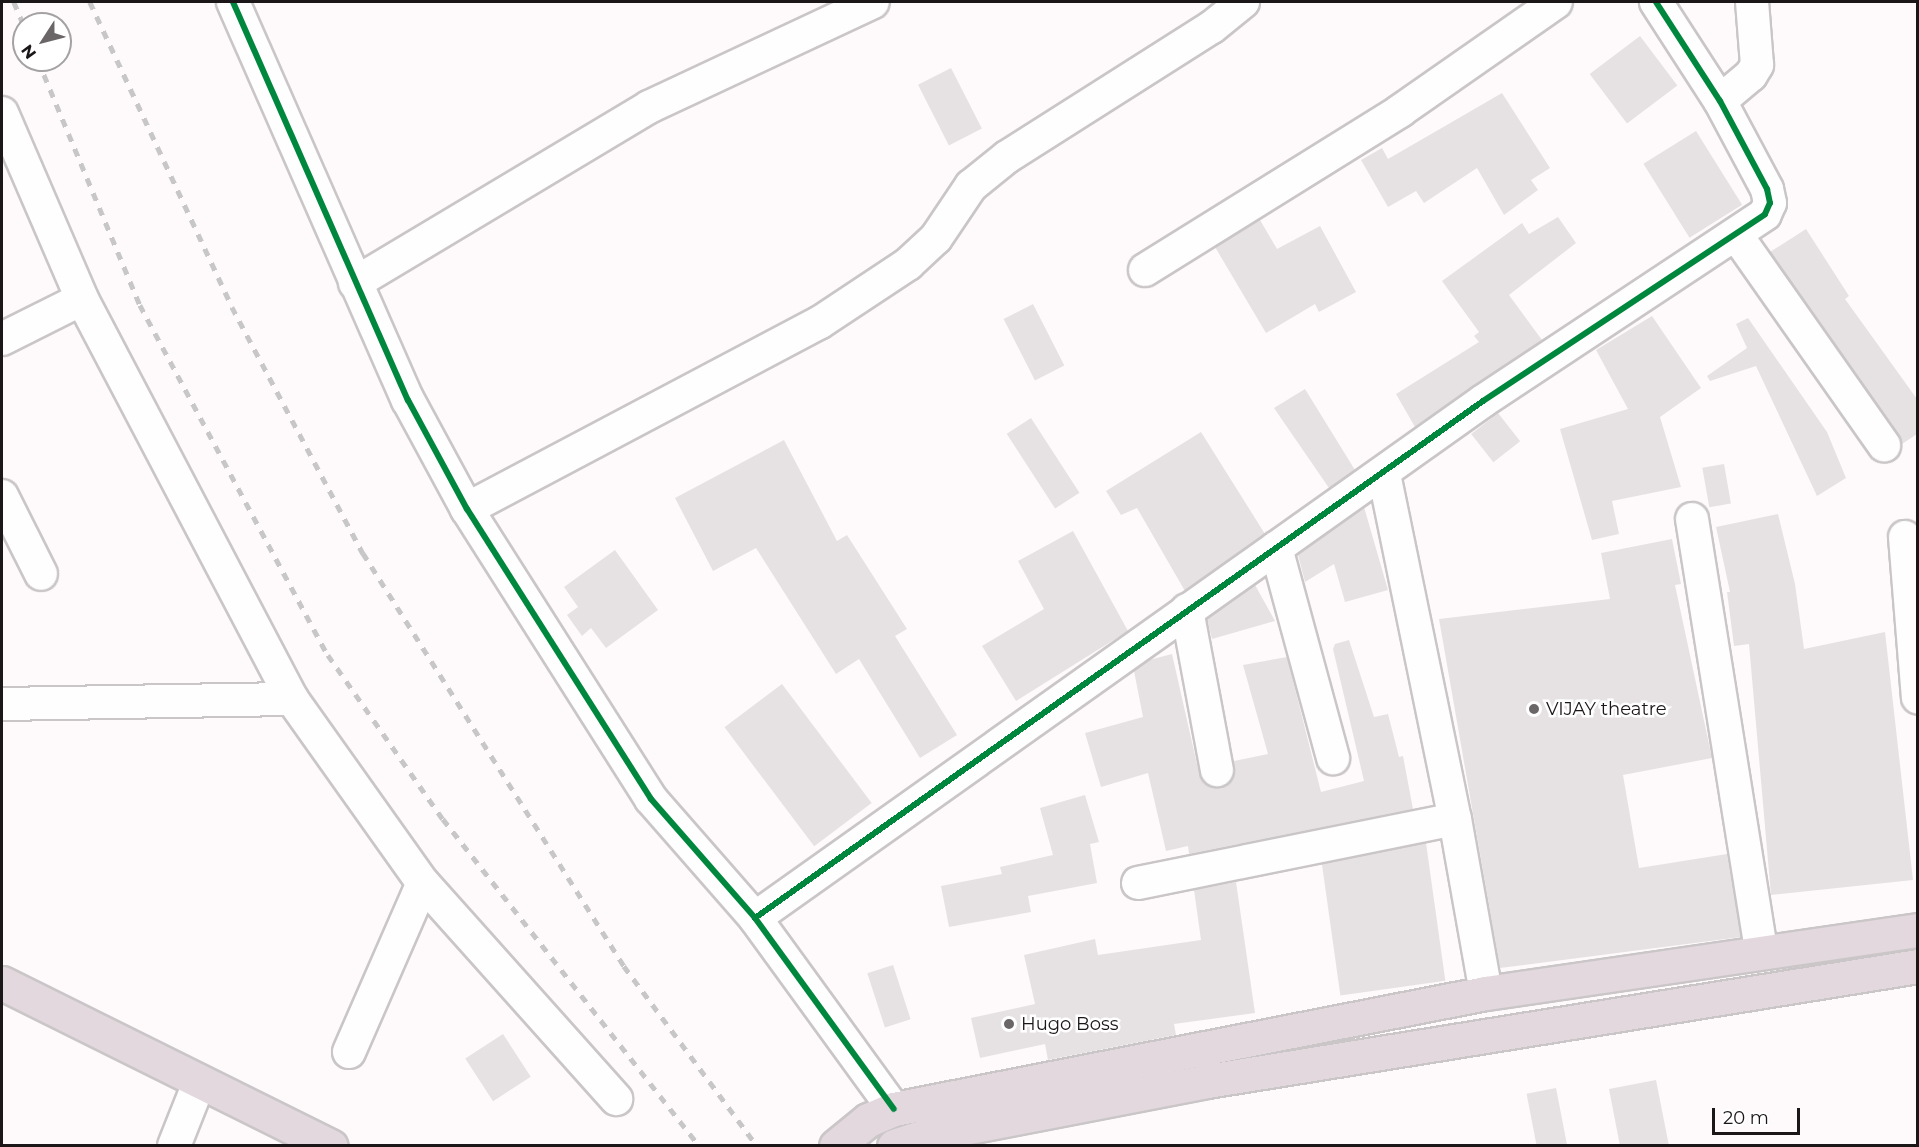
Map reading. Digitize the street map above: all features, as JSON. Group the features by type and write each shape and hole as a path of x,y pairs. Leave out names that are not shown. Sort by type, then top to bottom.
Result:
{"highway":[{"path":"846,1144 868,1120 894,1108 1486,993 1761,950 1917,930"},
{"path":"894,1146 927,1135 1208,1081 1917,966"},
{"path":"2,983 199,1083 331,1146"}],"street":[{"path":"233,2 408,400 467,509 651,798 755,918 894,1108"},
{"path":"355,283 649,107 873,2"},
{"path":"467,509 819,323 908,264 936,238 971,186 1007,157 1212,27 1243,2"},
{"path":"1145,270 1400,111 1556,2"},
{"path":"755,918 1187,610 1384,474 1483,401 1737,236 1765,214 1770,203 1767,189 1720,101 1656,2"},
{"path":"1720,101 1751,75 1757,65 1752,2"},
{"path":"2,113 82,299 292,699 423,883 616,1100"},
{"path":"1737,236 1884,445"},
{"path":"2,339 82,299"},
{"path":"1384,474 1455,819 1486,993"},
{"path":"2,496 41,574"},
{"path":"1692,519 1761,950"},
{"path":"1905,537 1917,697"},
{"path":"1276,548 1333,758"},
{"path":"1187,610 1218,770"},
{"path":"2,704 292,699"},
{"path":"1138,884 1455,819"},
{"path":"349,1052 423,883"},
{"path":"174,1146 199,1083"}],"building":[{"path":"1640,36 1677,86 1627,123 1590,74"},
{"path":"951,68 982,129 949,145 918,85"},
{"path":"1502,93 1550,168 1531,180 1538,190 1504,215 1477,168 1424,203 1416,191 1388,207 1361,160 1382,148 1388,159"},
{"path":"1696,131 1742,205 1690,238 1643,164"},
{"path":"1558,217 1576,243 1509,295 1542,340 1415,427 1396,394 1479,342 1474,336 1479,332 1442,281 1522,223 1529,234"},
{"path":"1260,220 1277,249 1320,226 1356,292 1319,312 1315,304 1266,333 1215,247"},
{"path":"1806,229 1849,296 1845,299 1917,399 1917,434 1902,444 1770,252"},
{"path":"1033,304 1064,365 1035,380 1004,319"},
{"path":"1652,316 1701,388 1660,417 1681,487 1612,501 1619,534 1592,540 1560,429 1628,409 1596,350"},
{"path":"1748,318 1827,432 1846,478 1817,496 1756,366 1710,381 1707,376 1747,348 1736,324"},
{"path":"1305,389 1355,470 1329,488 1274,408"},
{"path":"1498,413 1520,441 1493,462 1471,434"},
{"path":"1031,418 1079,493 1055,508 1007,434"},
{"path":"1201,432 1265,534 1185,591 1137,508 1121,515 1106,491"},
{"path":"784,440 837,541 847,535 907,629 895,636 957,735 920,758 859,659 836,674 756,548 713,571 675,498"},
{"path":"1724,464 1731,503 1709,507 1702,468"},
{"path":"1364,507 1388,590 1345,602 1334,564 1305,582 1298,555"},
{"path":"1778,514 1795,584 1804,649 1885,632 1913,880 1771,895 1749,644 1734,646 1727,592 1730,592 1716,527"},
{"path":"1073,531 1128,631 1016,701 982,646 1044,609 1018,561"},
{"name":"VIJAY theatre","path":"1672,539 1681,584 1675,585 1712,758 1623,775 1639,868 1727,854 1741,937 1500,968 1439,619 1610,599 1601,553"},
{"path":"615,550 658,610 606,648 591,628 582,636 567,615 578,607 564,587"},
{"path":"1255,585 1275,621 1212,639 1207,619"},
{"path":"1349,640 1374,717 1388,714 1399,757 1403,756 1413,809 1189,854 1188,846 1166,851 1148,773 1101,787 1085,733 1143,717 1134,671 1149,660 1172,654 1199,773 1210,787 1229,783 1234,775 1234,761 1268,754 1243,665 1287,657 1321,792 1364,781 1333,649 1335,644"},
{"path":"782,684 872,803 814,846 724,727"},
{"path":"1085,795 1099,842 1090,844 1097,883 1028,896 1031,912 949,927 941,886 1002,874 1000,867 1053,855 1040,808"},
{"path":"1426,843 1445,981 1340,995 1321,858"},
{"path":"1236,882 1255,1013 1174,1024 1176,1035 1048,1060 1045,1044 980,1058 971,1018 1035,1004 1024,955 1095,939 1098,955 1201,940 1194,890"},
{"path":"893,965 911,1019 885,1028 867,973"},
{"path":"503,1034 531,1077 493,1101 465,1059"},
{"path":"1656,1080 1669,1146 1620,1146 1609,1089"},
{"path":"1556,1088 1567,1146 1537,1146 1527,1094"}],"railway":[{"path":"14,2 18,12"},
{"path":"90,2 232,307 363,553 624,966 757,1146"},
{"path":"43,72 140,305 328,655 443,819 699,1146"}],"cycle path":[{"path":"233,2 408,400 467,509 651,799 755,918 894,1109"},
{"path":"755,918 1483,401 1765,214 1770,203 1767,189 1720,101 1656,2"}],"place":[{"name":"VIJAY theatre","path":"1534,709"},
{"name":"Hugo Boss","path":"1009,1024"}]}
